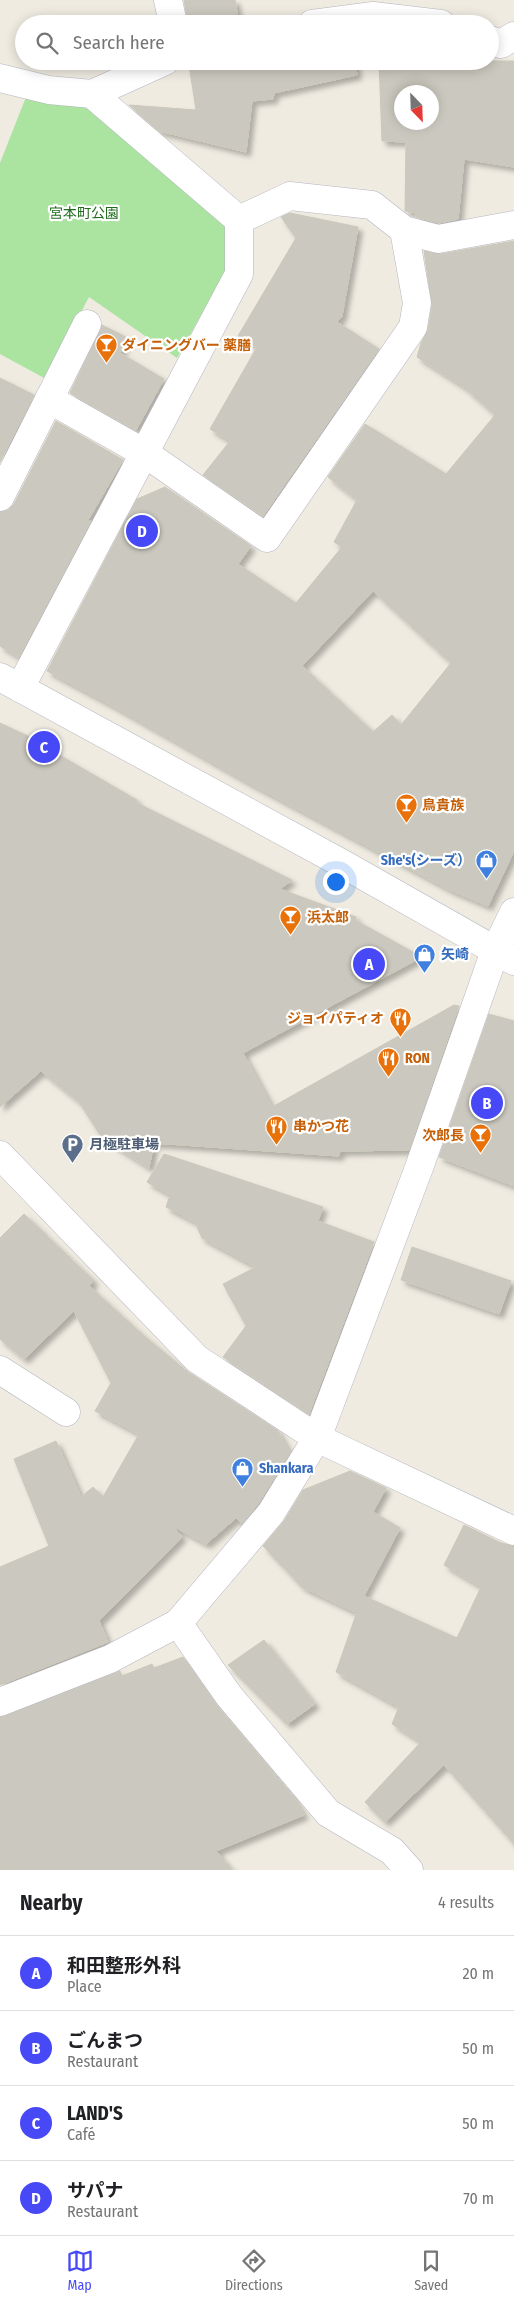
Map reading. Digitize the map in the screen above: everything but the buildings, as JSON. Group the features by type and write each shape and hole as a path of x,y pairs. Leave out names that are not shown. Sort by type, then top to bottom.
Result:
{"street":[{"path":"168,0 171,15"},
{"path":"499,43 502,44 514,36"},
{"path":"0,78 48,90 92,94 145,70"},
{"path":"92,94 239,220 239,274 146,454 10,682 343,864 504,956"},
{"path":"239,220 290,196 372,206 404,230 438,239 514,225"},
{"path":"49,399 146,454 267,538 413,327 417,303 404,230"},
{"path":"0,497 86,324"},
{"path":"0,1702 110,1659 178,1623 271,1514 317,1438 420,1165 504,956 514,912"},
{"path":"0,1155 197,1359 317,1438 514,1531"},
{"path":"0,1370 66,1412"},
{"path":"178,1623 229,1696 328,1813 392,1851 410,1870"}],"green space":[{"name":"宮本町公園","path":"28,92 91,107 230,229 230,263 177,358 89,297 46,379 0,354 0,163"}],"place":[{"name":"ダイニングバー 薬膳","path":"106,364"},
{"name":"サパナ","path":"142,531"},
{"name":"LAND'S","path":"44,747"},
{"name":"鳥貴族","path":"406,824"},
{"name":"She's(シーズ）","path":"487,879"},
{"name":"浜太郎","path":"291,936"},
{"name":"和田整形外科","path":"369,964"},
{"name":"矢崎","path":"425,973"},
{"name":"ジョイパティオ","path":"400,1037"},
{"name":"RON","path":"389,1077"},
{"name":"ごんまつ","path":"487,1103"},
{"name":"串かつ花","path":"277,1145"},
{"name":"次郎長","path":"480,1154"},
{"name":"月極駐車場","path":"73,1163"},
{"name":"Shankara","path":"243,1487"}]}
